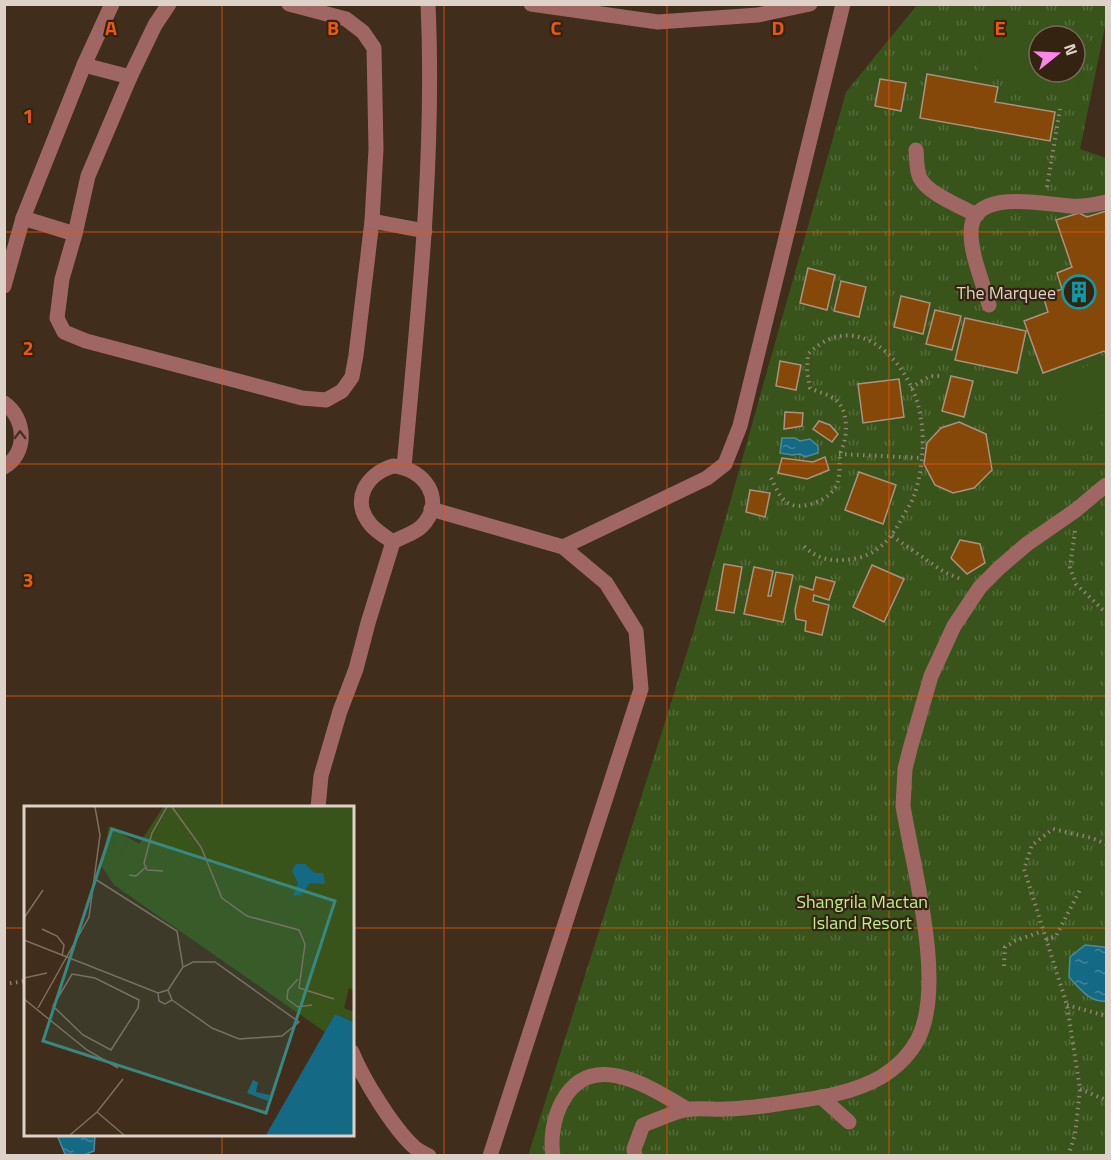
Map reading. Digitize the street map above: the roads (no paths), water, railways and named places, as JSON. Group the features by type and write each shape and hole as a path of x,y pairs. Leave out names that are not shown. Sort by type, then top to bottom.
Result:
{"street":[{"path":"4,286 23,218 84,65 112,4"},
{"path":"169,4 155,25 130,78 88,176 62,279 57,318 64,332 86,341 290,395 326,400 342,391 352,377 372,221 376,149 374,48 363,32 346,19 289,4"},
{"path":"404,467 425,231 430,106 428,4"},
{"path":"531,4 658,22 758,15 810,4"},
{"path":"563,547 707,478 725,464 740,426 843,4"},
{"path":"84,65 130,78"},
{"path":"916,150 918,172 923,182 930,189 976,215"},
{"path":"989,305 971,235 976,215 987,207 1006,201 1072,206 1107,202"},
{"path":"23,218 75,234"},
{"path":"372,221 425,231"},
{"path":"4,403 18,417 22,429 17,454 4,467"},
{"path":"318,806 321,776 339,711 356,669 393,542 421,528 428,519 431,509 432,498 423,478 404,467 393,466 373,475 362,494 365,516 371,525 393,542"},
{"path":"634,1155 643,1125 687,1109 754,1107 821,1097 860,1086 889,1071 909,1053 924,1024 929,1003 930,982 928,953 903,806 905,769 931,676 940,652 954,626 980,587 1027,544 1076,510 1107,484"},
{"path":"431,509 563,547 606,583 636,631 640,689 490,1155"},
{"path":"354,1056 392,1120 413,1146 429,1155"},
{"path":"554,1155 552,1137 558,1108 572,1088 582,1080 618,1076 645,1084 687,1109"},
{"path":"821,1097 849,1122"}],"water":[{"path":"782,438 795,438 800,441 810,439 818,446 818,453 805,457 800,454 780,453"},
{"path":"1085,945 1106,949 1106,1001 1090,997 1069,977 1070,957"},
{"path":"57,1136 95,1136 94,1151 84,1155 65,1154"}],"place":[{"name":"The Marquee","path":"1079,292"}],"park label":[{"name":"Shangrila Mactan Island Resort","path":"862,911"}]}
